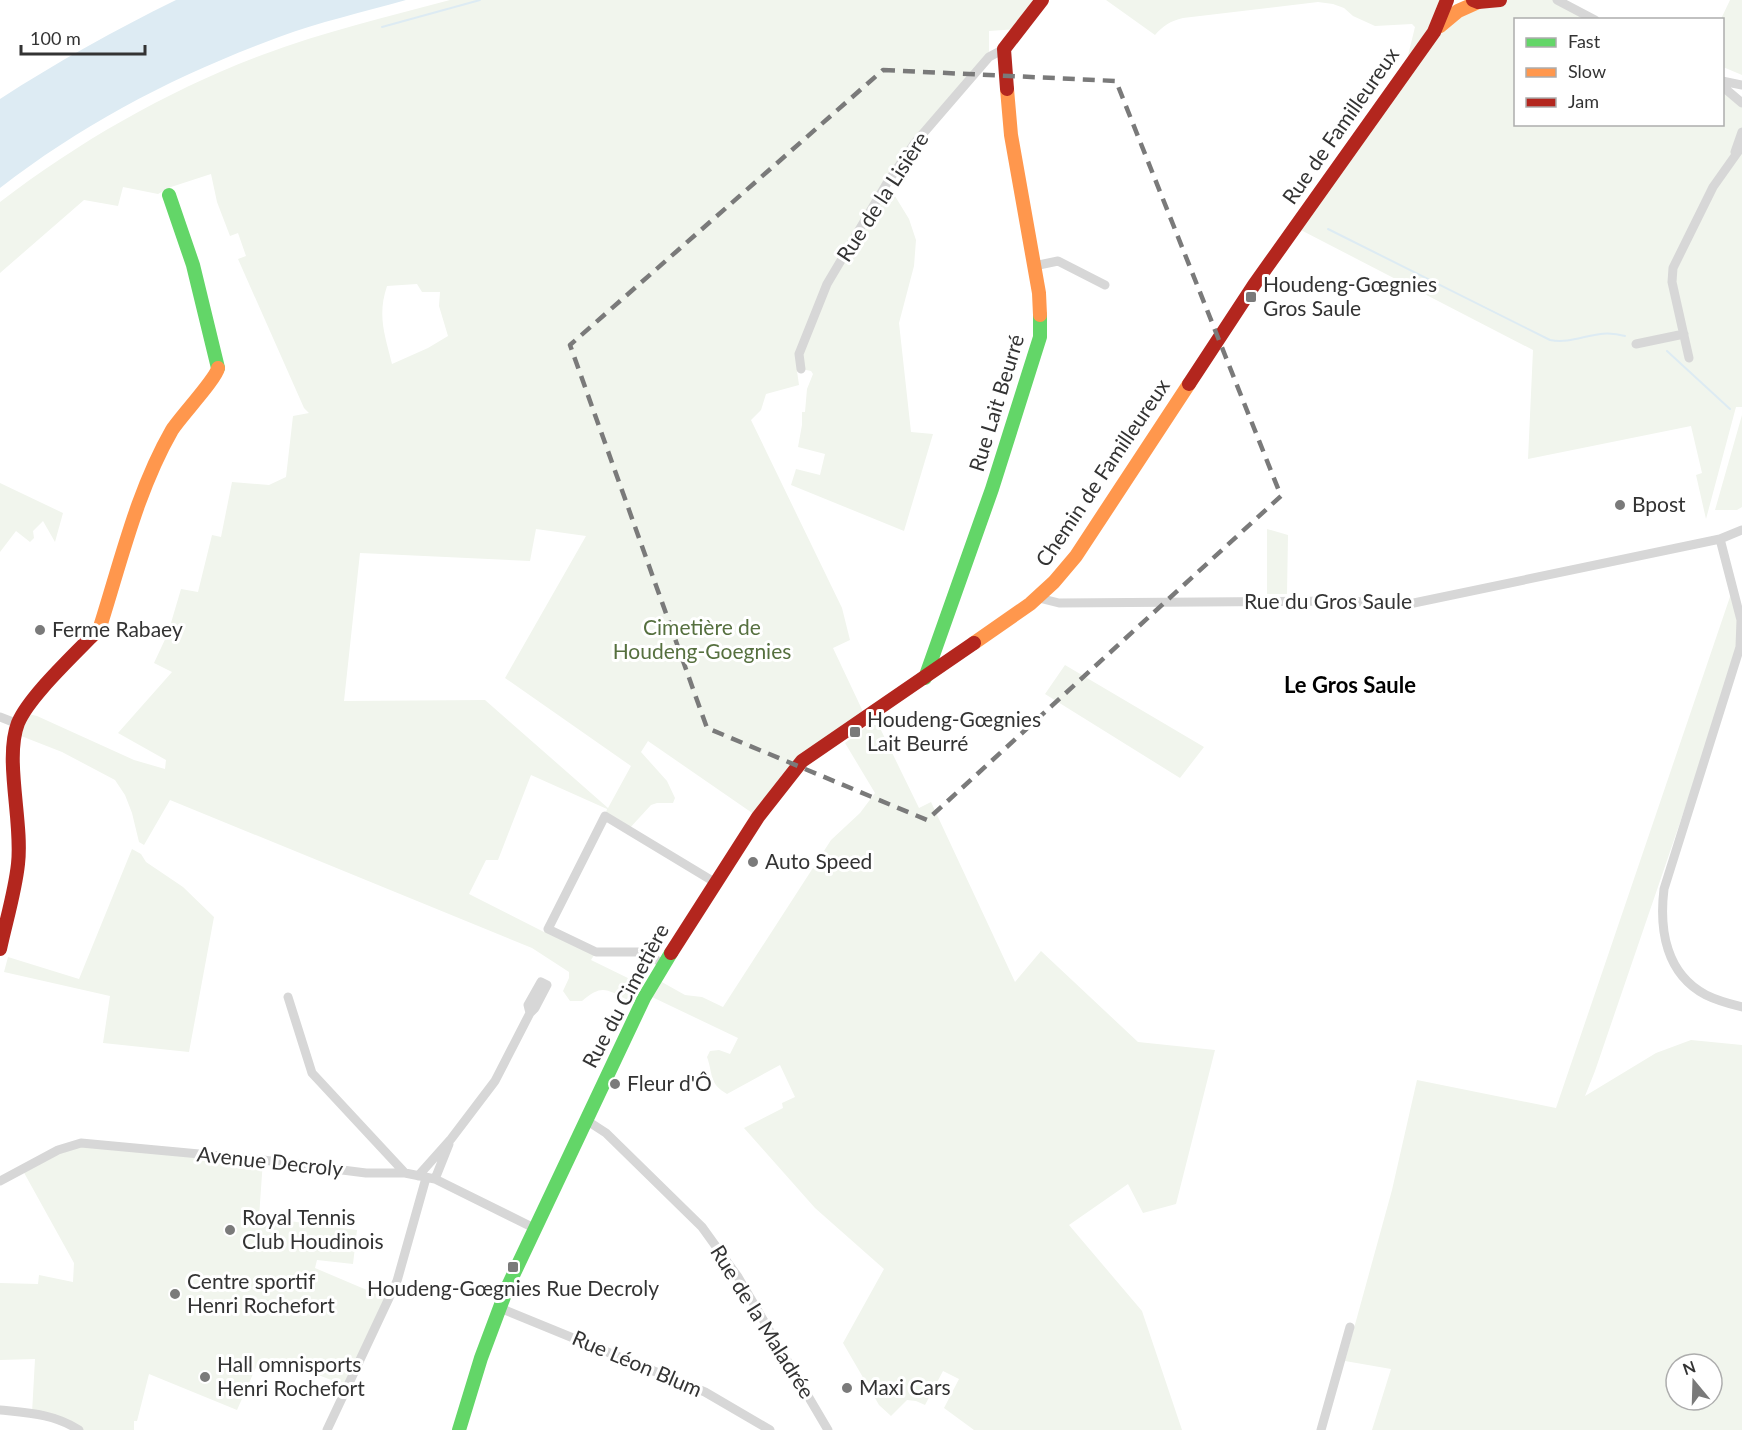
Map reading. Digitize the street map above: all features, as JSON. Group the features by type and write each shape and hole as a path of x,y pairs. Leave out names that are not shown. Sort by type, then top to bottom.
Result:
{"street":[{"path":"1004,49 1042,0"},
{"name":"Rue de Familleureux","path":"1263,273 1434,32 1447,0"},
{"path":"1434,32 1451,14 1475,1 1500,0"},
{"path":"1557,0 1592,18"},
{"name":"Rue Lait Beurré","path":"925,678 992,489 1037,349 1041,326 1039,293 1011,135 1004,49"},
{"name":"Rue de la Lisière","path":"801,369 799,354 827,284 887,183 914,144 951,100 989,57 1004,49"},
{"path":"1724,81 1742,85"},
{"path":"1724,88 1742,103"},
{"path":"1733,157 1742,132"},
{"path":"1689,358 1672,282 1673,268 1713,187 1742,146"},
{"path":"0,950 18,864 19,824 13,754 18,724 29,704 100,627 145,484 173,429 199,394 218,374 193,265 169,195"},
{"path":"1034,266 1058,261 1105,285"},
{"name":"Chemin de Familleureux","path":"944,663 1039,598 1076,556 1160,425 1263,273"},
{"path":"1636,344 1684,334"},
{"name":"Rue du Gros Saule","path":"1039,598 1059,603 1341,601 1409,604 1720,539 1742,530"},
{"path":"1720,539 1741,620 1740,647 1664,889 1662,929 1674,965 1683,977 1706,995 1742,1007"},
{"name":"Rue du Cimetière","path":"459,1430 500,1308 586,1120 663,963 758,817 802,761 944,663"},
{"path":"0,717 18,724"},
{"path":"663,963 638,952 596,952 549,929 605,816 716,883"},
{"path":"327,1430 397,1281 426,1178 451,1139 495,1081 530,1013 535,1008 545,984"},
{"path":"288,997 312,1073 405,1173"},
{"name":"Rue de la Maladrée","path":"586,1120 606,1133 702,1227 714,1242 740,1279 828,1430"},
{"path":"426,1178 451,1139"},
{"name":"Avenue Decroly","path":"0,1181 58,1150 81,1143 263,1160 366,1173 405,1173 426,1178 536,1229"},
{"name":"Rue Léon Blum","path":"500,1308 705,1392 770,1430"},
{"path":"1321,1430 1350,1327"},
{"path":"0,1410 46,1415 67,1422 79,1430"}],"highlighted area":[{"path":"883,70 1116,81 1281,496 927,820 707,728 570,345"}],"green space":[{"name":"Cimetière de Houdeng-Goegnies","path":"450,0 1042,0 1019,29 989,31 989,57 887,183 909,219 916,240 914,266 899,323 911,432 933,434 904,531 791,485 796,469 820,475 825,454 798,447 802,412 805,412 807,389 813,374 811,371 801,369 797,371 799,385 766,394 761,410 751,420 842,608 850,640 833,648 866,718 816,751 758,817 648,741 641,752 667,781 675,798 673,803 651,805 628,830 605,816 607,809 531,775 498,860 486,860 469,894 544,932 548,929 596,952 591,960 634,981 635,985 628,1000 609,991 600,990 582,1001 570,1001 563,991 569,978 569,972 532,948 170,800 144,845 139,842 132,813 125,795 115,780 62,752 16,734 24,713 37,716 134,760 165,769 166,760 118,733 172,672 154,663 168,633 181,589 198,592 212,535 221,537 232,482 269,485 286,477 293,416 309,413 304,408 238,259 246,256 238,233 230,236 217,202 211,174 171,187 158,194 123,187 118,206 84,200 0,273 0,202 61,158 125,119 227,69 332,32","holes":["417,284 422,292 440,292 439,306 448,336 392,364 382,316 387,286","536,529 586,536 505,678 631,766 608,808 485,700 344,701 360,553 530,561"]},
{"path":"1106,0 1447,0 1451,14 1500,0 1557,0 1593,18 1514,18 1514,126 1724,126 1724,87 1742,103 1742,407 1736,407 1706,519 1696,475 1702,473 1691,426 1528,459 1533,350 1295,227 1403,76 1415,27 1412,24 1375,26 1353,16 1344,8 1318,2 1183,18 1167,24 1155,35"},
{"path":"1730,0 1742,0 1742,75 1724,67 1724,18 1721,18"},
{"path":"1742,415 1742,507 1737,510 1715,510"},
{"path":"0,483 63,513 55,542 43,521 33,531 34,538 30,542 16,531 0,552"},
{"path":"1267,529 1288,535 1287,594 1267,594"},
{"path":"1733,588 1740,647 1585,1096 1656,1053 1691,1040 1742,1045 1742,1430 1372,1430 1391,1369 1345,1361 1392,1190 1417,1080 1556,1108"},
{"path":"1065,665 1204,747 1180,778 1045,694"},
{"path":"870,724 879,726 919,808 931,802 1015,982 1041,951 1138,1042 1215,1050 1176,1204 1143,1213 1128,1184 1069,1225 1142,1311 1182,1430 974,1430 944,1408 959,1379 943,1371 925,1405 907,1400 891,1416 879,1405 843,1343 884,1269 815,1208 744,1128 783,1108 782,1103 795,1097 780,1065 727,1094 714,1082 707,1057 710,1051 719,1050 730,1054 738,1038 652,997 660,981 685,995 702,997 723,1007 831,840 860,813 875,793 845,743"},
{"path":"132,849 141,854 146,862 183,887 214,917 189,1052 103,1043 110,996 4,972 8,957 79,979"},
{"name":"Centre sportif Henri Rochefort","path":"72,1145 263,1160 259,1217 357,1230 353,1264 317,1260 315,1268 388,1299 347,1386 300,1368 257,1365 237,1410 149,1374 137,1421 134,1421 134,1430 79,1430 32,1413 35,1359 0,1360 0,1283 38,1284 39,1275 73,1282 74,1263 22,1169"}],"shaded area":[{"path":"176,0 406,0 294,32 205,67 99,121 32,164 0,188 0,99 86,47"}],"waterway":[{"path":"382,27 480,0"},
{"path":"1328,229 1550,340 1560,341 1604,334 1625,336"},
{"path":"1667,351 1730,409"}],"traffic: fast":[{"path":"169,195 193,265 218,368"},
{"path":"925,678 992,489 1040,337 1040,315"},
{"path":"459,1430 481,1358 508,1286 644,998 671,953"}],"traffic: slow":[{"path":"1440,26 1458,11 1478,2"},
{"path":"1007,89 1011,135 1039,293 1040,315"},
{"path":"92,636 100,627 139,502 160,453 172,430 218,368"},
{"path":"974,643 1030,604 1054,582 1076,556 1189,384"}],"traffic: jam":[{"path":"1007,89 1004,49 1042,0"},
{"path":"1189,384 1254,285 1434,32 1447,0"},
{"path":"1473,0 1478,2 1500,0"},
{"path":"0,949 18,864 19,847 13,772 14,738 18,723 41,690 92,636"},
{"path":"671,953 758,817 802,761 974,643"}],"place":[{"name":"Houdeng-Gœgnies Gros Saule","path":"1251,297"},
{"name":"Bpost","path":"1620,505"},
{"name":"Ferme Rabaey","path":"40,630"},
{"name":"Houdeng-Gœgnies Lait Beurré","path":"855,732"},
{"name":"Auto Speed","path":"753,862"},
{"name":"Fleur d'Ô","path":"615,1084"},
{"name":"Royal Tennis Club Houdinois","path":"230,1230"},
{"name":"Houdeng-Gœgnies Rue Decroly","path":"513,1267"},
{"name":"Centre sportif Henri Rochefort","path":"175,1294"},
{"name":"Hall omnisports Henri Rochefort","path":"205,1377"},
{"name":"Maxi Cars","path":"847,1388"}],"district":[{"name":"Le Gros Saule","path":"1350,685"}]}
